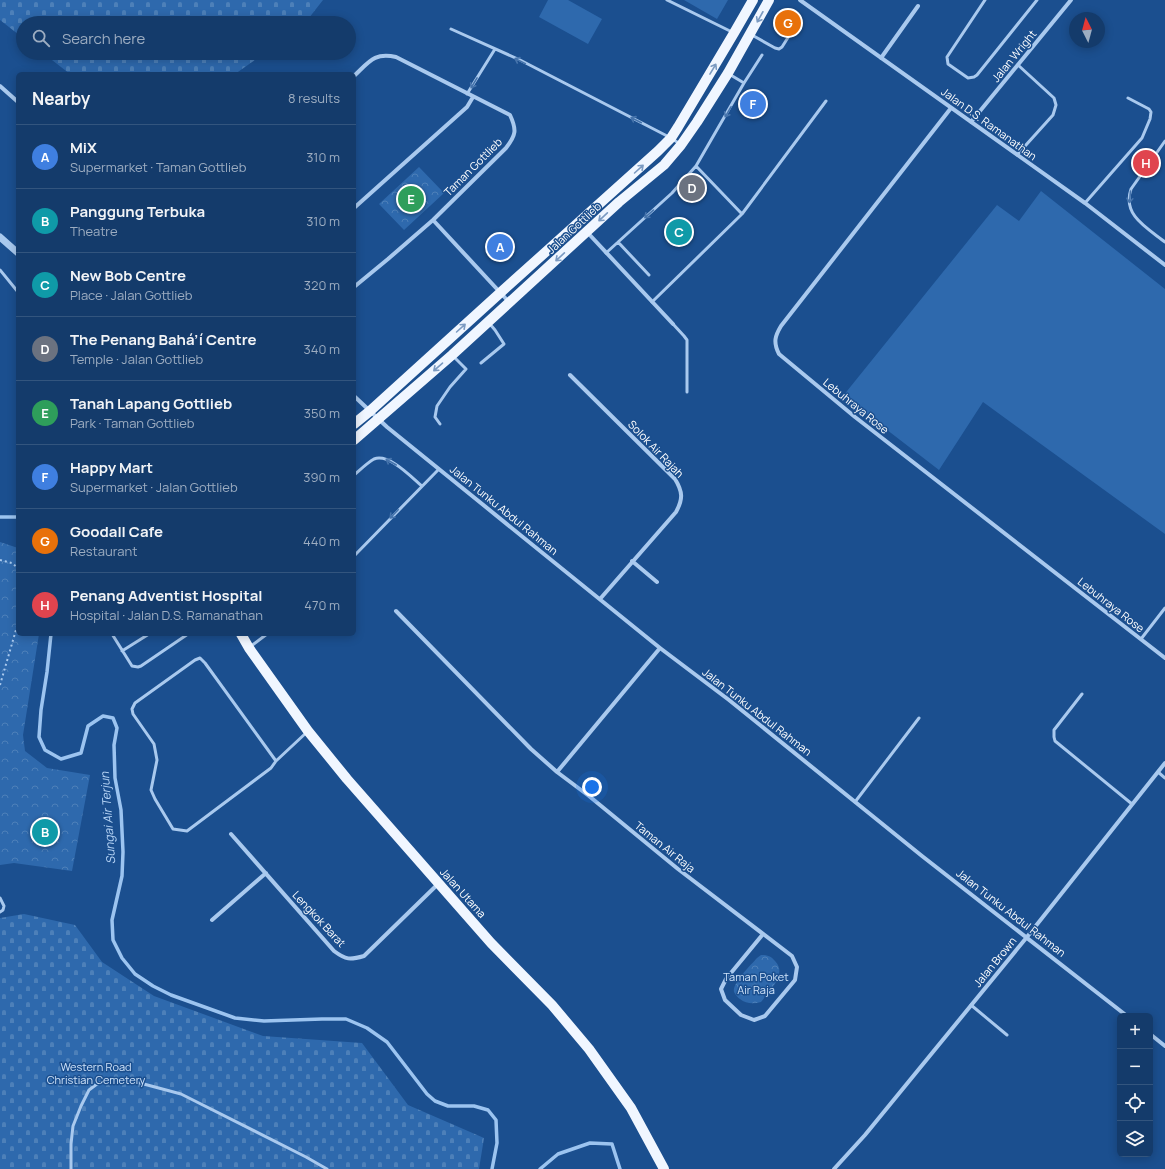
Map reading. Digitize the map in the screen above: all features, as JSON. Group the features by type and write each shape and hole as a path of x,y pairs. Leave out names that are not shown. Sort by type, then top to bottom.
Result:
{"main road":[{"name":"Jalan Gottlieb","path":"356,422 658,151 670,138 689,110 753,0"},
{"name":"Jalan Gottlieb","path":"356,438 452,355 619,202 664,165 681,145 728,73 769,0"},
{"name":"Jalan Utama","path":"242,636 249,648 308,731 347,779 491,943 552,1005 589,1049 631,1108 664,1169"}],"street":[{"name":"Jalan D.S. Ramanathan","path":"800,0 1085,203 1165,265"},
{"name":"Jalan Wright","path":"971,122 1070,0"},
{"path":"881,58 918,6"},
{"name":"Taman Gottlieb","path":"356,74 374,57 382,55 396,57 510,115 514,125 514,134 511,142 506,148 433,220 356,285"},
{"path":"0,86 16,100"},
{"path":"356,206 467,107 474,97"},
{"name":"Lebuhraya Rose","path":"951,108 781,326 776,339 776,348 779,354 855,417 1165,658"},
{"path":"433,220 510,302"},
{"path":"587,232 673,324"},
{"path":"0,237 16,251"},
{"name":"Solok Air Rajah","path":"570,376 675,479 681,494 681,503 676,512 600,599"},
{"name":"Jalan Tunku Abdul Rahman","path":"356,398 379,419 660,648 729,700 855,802 1123,1013"},
{"path":"632,561 657,582"},
{"name":"Taman Air Raja","path":"396,611 531,749 557,772 589,796 678,869 792,956 797,967 795,980 765,1016 754,1020 741,1015 725,1000 721,989 726,980 763,934"},
{"path":"557,772 660,648"},
{"name":"Jalan Brown","path":"834,1169 865,1135 1027,937 1165,763"},
{"name":"Lengkok Barat","path":"231,834 334,951 341,956 353,959 364,956 438,883"},
{"path":"212,920 266,874"},
{"path":"1153,1036 1165,1046"}],"lane":[{"path":"667,0 734,33"},
{"path":"985,0 947,57 948,64 968,78 977,75 1037,0"},
{"path":"750,34 775,48 779,48 782,47 794,28"},
{"path":"451,29 555,78 681,145"},
{"path":"467,94 495,49"},
{"path":"606,252 672,193 696,166 744,83 762,56"},
{"path":"1017,155 1053,115 1056,105 1054,98 1018,65"},
{"path":"728,73 744,83"},
{"path":"1085,203 1142,138 1150,119 1151,112 1149,110 1128,98"},
{"path":"652,302 742,214 826,100"},
{"path":"1165,142 1131,189 1128,196 1129,205 1137,220 1165,242"},
{"path":"696,166 742,214"},
{"path":"578,223 587,232"},
{"path":"618,242 649,276"},
{"path":"0,270 16,290"},
{"path":"481,362 504,344 488,322"},
{"path":"673,324 687,340 687,392"},
{"path":"440,424 434,417 437,406 450,387 466,369 452,355"},
{"path":"356,473 374,459 383,458 391,460 422,486"},
{"path":"356,554 439,468"},
{"path":"1141,639 1165,608"},
{"path":"113,636 132,666 138,667 185,636"},
{"path":"122,651 146,636"},
{"path":"249,648 264,636"},
{"path":"276,761 200,658 195,660 135,703 132,709 133,714 154,744 157,760 151,790 155,799 173,829 187,831 271,768 276,761 308,731"},
{"path":"1082,694 1054,730 1053,733 1055,741 1132,804"},
{"path":"855,802 919,718"},
{"path":"1158,772 1165,778"},
{"path":"0,898 4,906 3,910 0,912"},
{"path":"971,1005 1007,1035"},
{"path":"72,1169 71,1144 73,1126 89,1090 97,1084 107,1081 140,1083 181,1094 327,1169"}],"path":[{"path":"0,560 12,563 16,566"},
{"path":"0,685 16,630"}],"green space":[{"path":"0,0 323,0 310,16 16,16 16,33 0,20"},
{"path":"548,0 568,0 602,19 588,44 539,17"},
{"path":"684,0 728,0 717,19"},
{"path":"52,60 255,60 238,72 67,72"},
{"path":"419,167 444,193 404,230 379,204"},
{"path":"1041,191 1165,289 1165,534 983,402 939,470 843,396 997,205 1019,221"},
{"path":"0,542 16,547 16,636 39,636 23,735 25,751 47,768 90,775 72,871 14,863 0,865"},
{"name":"Western Road Christian Cemetery","path":"24,914 75,925 102,962 154,996 263,1036 362,1043 408,1105 484,1138 479,1169 0,1169 0,918"},
{"name":"Taman Poket Air Raja","path":"761,955 769,956 775,961 779,971 778,977 772,988 761,1002 747,1003 737,996 734,992 734,988 742,974"}],"waterway":[{"name":"Sungai Air Terjun","path":"0,517 16,517"},
{"name":"Sungai Air Terjun","path":"51,636 39,737 45,750 61,759 81,753 88,726 103,716 113,718 117,728 114,745 115,778 121,810 123,852 122,876 112,920 113,940 122,958 135,974 153,986 171,995 235,1018 264,1021 346,1019 367,1028 387,1042 427,1094 435,1101 448,1106 474,1106 488,1110 496,1120 497,1143 492,1169"},
{"name":"Sungai Air Terjun","path":"540,1169 558,1154 590,1143 612,1144 620,1169"}],"place":[{"name":"Goodall Cafe","path":"788,23"},
{"name":"Happy Mart","path":"753,104"},
{"name":"Penang Adventist Hospital","path":"1146,163"},
{"name":"The Penang Bahá’í Centre","path":"692,188"},
{"name":"Tanah Lapang Gottlieb","path":"411,199"},
{"name":"New Bob Centre","path":"679,232"},
{"name":"MiX","path":"500,247"},
{"name":"Panggung Terbuka","path":"45,832"}]}
